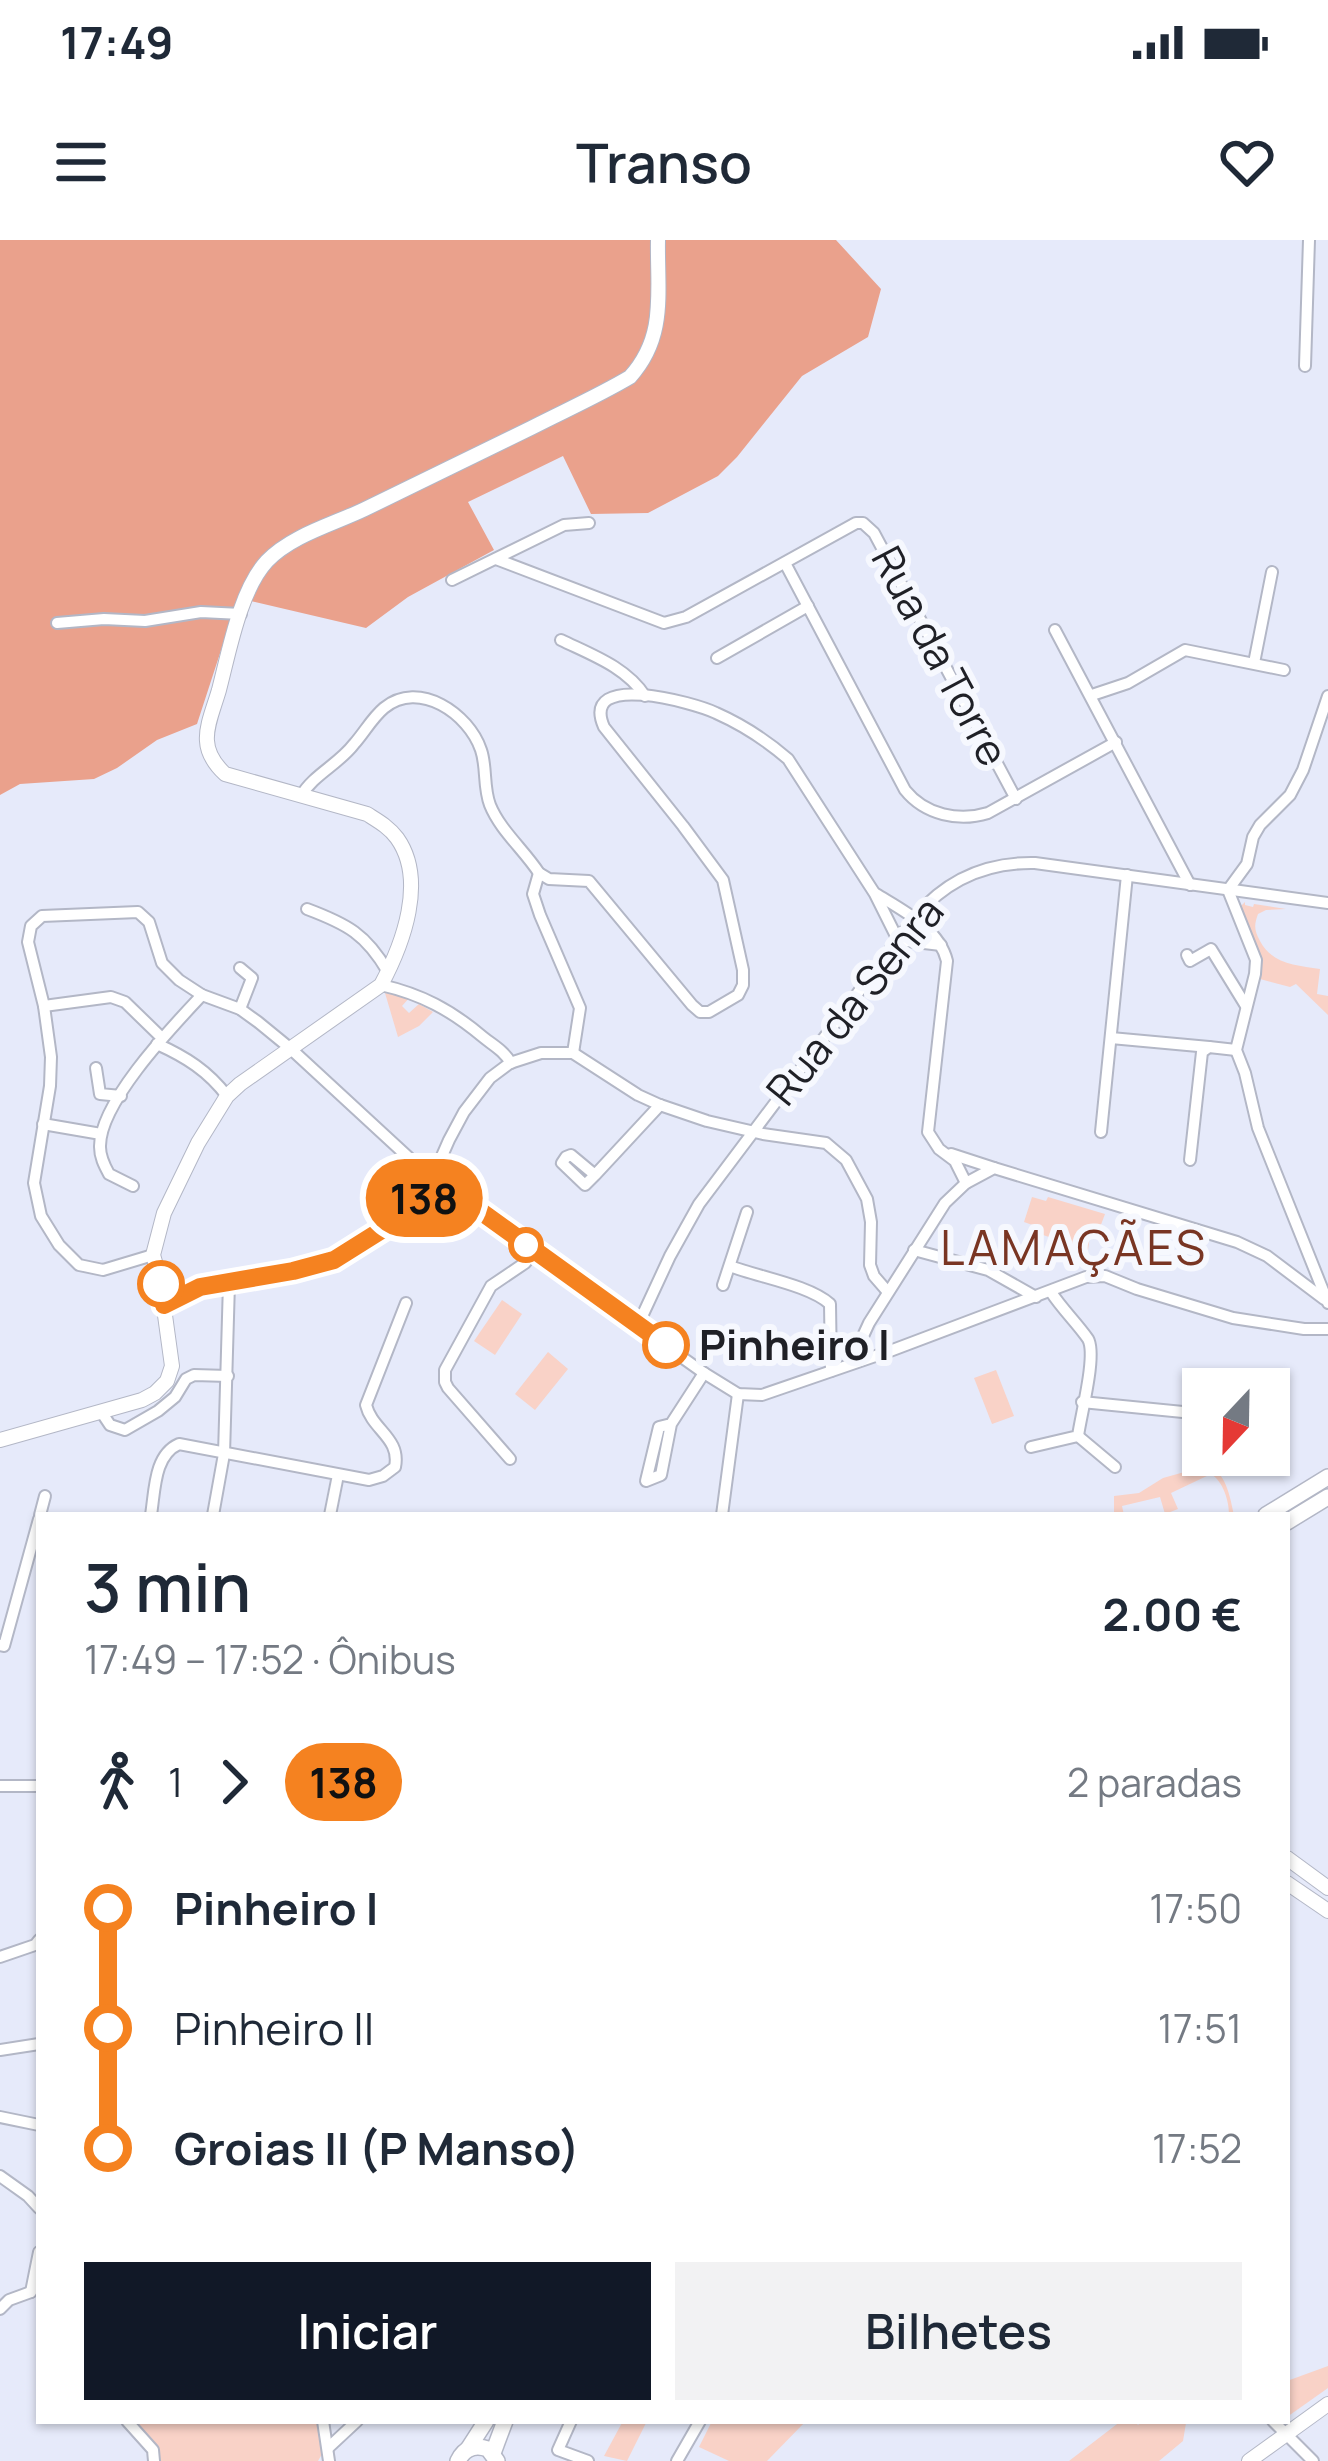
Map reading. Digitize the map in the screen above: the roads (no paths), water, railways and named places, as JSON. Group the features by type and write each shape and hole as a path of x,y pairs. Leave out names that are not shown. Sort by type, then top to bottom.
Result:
{"main road":[{"path":"1271,1512 1328,1477"},
{"path":"1290,1520 1328,1497"},
{"path":"463,2455 482,2424"},
{"path":"463,2455 482,2447 495,2457 504,2424"}],"street":[{"path":"0,1440 142,1400 166,1381 172,1345 153,1255 164,1213 198,1143 227,1096 384,978 406,919 410,870 398,839 386,826 367,814 225,774 212,762 206,735 256,576 270,558 304,536 630,377 654,341 658,240"},
{"path":"1305,366 1310,240"},
{"path":"452,580 564,525 589,523"},
{"name":"Rua da Torre","path":"784,563 856,523 869,526 1016,799"},
{"path":"496,559 664,622 686,617 784,563 911,798 934,812 977,816 1116,742"},
{"path":"1254,663 1272,572"},
{"path":"717,658 808,606"},
{"path":"58,623 145,621 201,612 241,614"},
{"path":"1055,630 1190,884"},
{"path":"561,640 616,667 645,696"},
{"path":"1092,695 1128,683 1185,650 1284,670"},
{"path":"301,796 396,701 429,699 450,710 465,722 481,750 491,810 539,873 589,881 700,1012 709,1012 738,995 743,985 723,880 600,717 610,697 622,694 693,704 769,742 788,759 898,940 941,945"},
{"path":"1326,1301 1258,1128 1236,1050 1256,960 1228,890 1247,864 1260,825 1297,782 1328,696"},
{"name":"Rua da Senra","path":"638,1325 685,1227 752,1131 929,899 953,882 1000,864 1035,863 1328,903"},
{"path":"539,873 533,894 580,1008 573,1053"},
{"path":"1101,1132 1126,875"},
{"path":"874,894 915,917 941,945 947,961 928,1132 955,1161 966,1183"},
{"path":"307,909 344,923 370,945 384,978 444,1007 502,1049 511,1063"},
{"path":"153,1255 103,1270 79,1265 41,1216 34,1183 51,1057 28,942 31,926 42,916 138,912 149,922 162,963 179,980 240,1010 291,1049 433,1177 738,1394 762,1395 1086,1277 1105,1276 1233,1318 1328,1329"},
{"path":"1187,955 1190,961 1211,949 1246,1006"},
{"path":"240,968 252,978 240,1010"},
{"path":"133,1186 109,1174 99,1150 101,1134 160,1041 202,995"},
{"path":"44,1006 111,997 125,1002 160,1041 212,1078 227,1096"},
{"path":"1111,1038 1236,1050"},
{"path":"1190,1160 1202,1052 1209,1047"},
{"path":"164,1305 200,1287 334,1260 420,1206 464,1112 490,1078 511,1063 541,1053 573,1053 660,1106 707,1121 826,1143 846,1160 867,1199 870,1265 887,1291"},
{"path":"96,1068 100,1094 121,1096"},
{"path":"595,1175 660,1106"},
{"path":"43,1124 101,1134"},
{"path":"947,1154 1237,1242 1268,1256 1326,1301"},
{"path":"856,1361 868,1323 945,1203 966,1183 994,1168"},
{"path":"722,1285 748,1212"},
{"path":"914,1250 988,1270 1036,1297"},
{"path":"510,1459 448,1388 444,1377 490,1286 535,1252"},
{"path":"730,1266 806,1291 830,1304 831,1371"},
{"path":"214,1512 224,1454 229,1283"},
{"path":"1051,1292 1091,1343 1093,1360 1078,1436"},
{"path":"152,1512 160,1462 168,1449 179,1444 369,1480 395,1467 395,1448 369,1419 366,1405 406,1303"},
{"path":"671,1424 659,1426 646,1481 661,1475 671,1424 704,1373"},
{"path":"102,1413 115,1429 125,1430 175,1397 186,1379 228,1376"},
{"path":"722,1512 738,1394"},
{"path":"1082,1402 1182,1412"},
{"path":"1031,1448 1078,1436"},
{"path":"1078,1436 1115,1467"},
{"path":"331,1512 338,1475"},
{"path":"41,1512 45,1496"},
{"path":"0,1645 4,1646 36,1531"},
{"path":"0,1786 36,1786"},
{"path":"1290,1860 1328,1888"},
{"path":"1290,1884 1328,1911"},
{"path":"0,1958 36,1944"},
{"path":"0,2050 36,2044"},
{"path":"0,2117 36,2124"},
{"path":"0,2176 36,2205"},
{"path":"36,2267 31,2292 36,2301"},
{"path":"0,2308 31,2292"},
{"path":"1249,2461 1328,2404"},
{"path":"130,2424 153,2450 154,2461"},
{"path":"323,2424 328,2457"},
{"path":"328,2457 355,2424"},
{"path":"569,2424 558,2450 588,2461"},
{"path":"677,2461 698,2424"},
{"path":"1276,2424 1313,2461"}],"place":[{"name":"Pinheiro I","path":"666,1345"}],"district":[{"name":"LAMAÇÃES","path":"1074,1248"}]}
